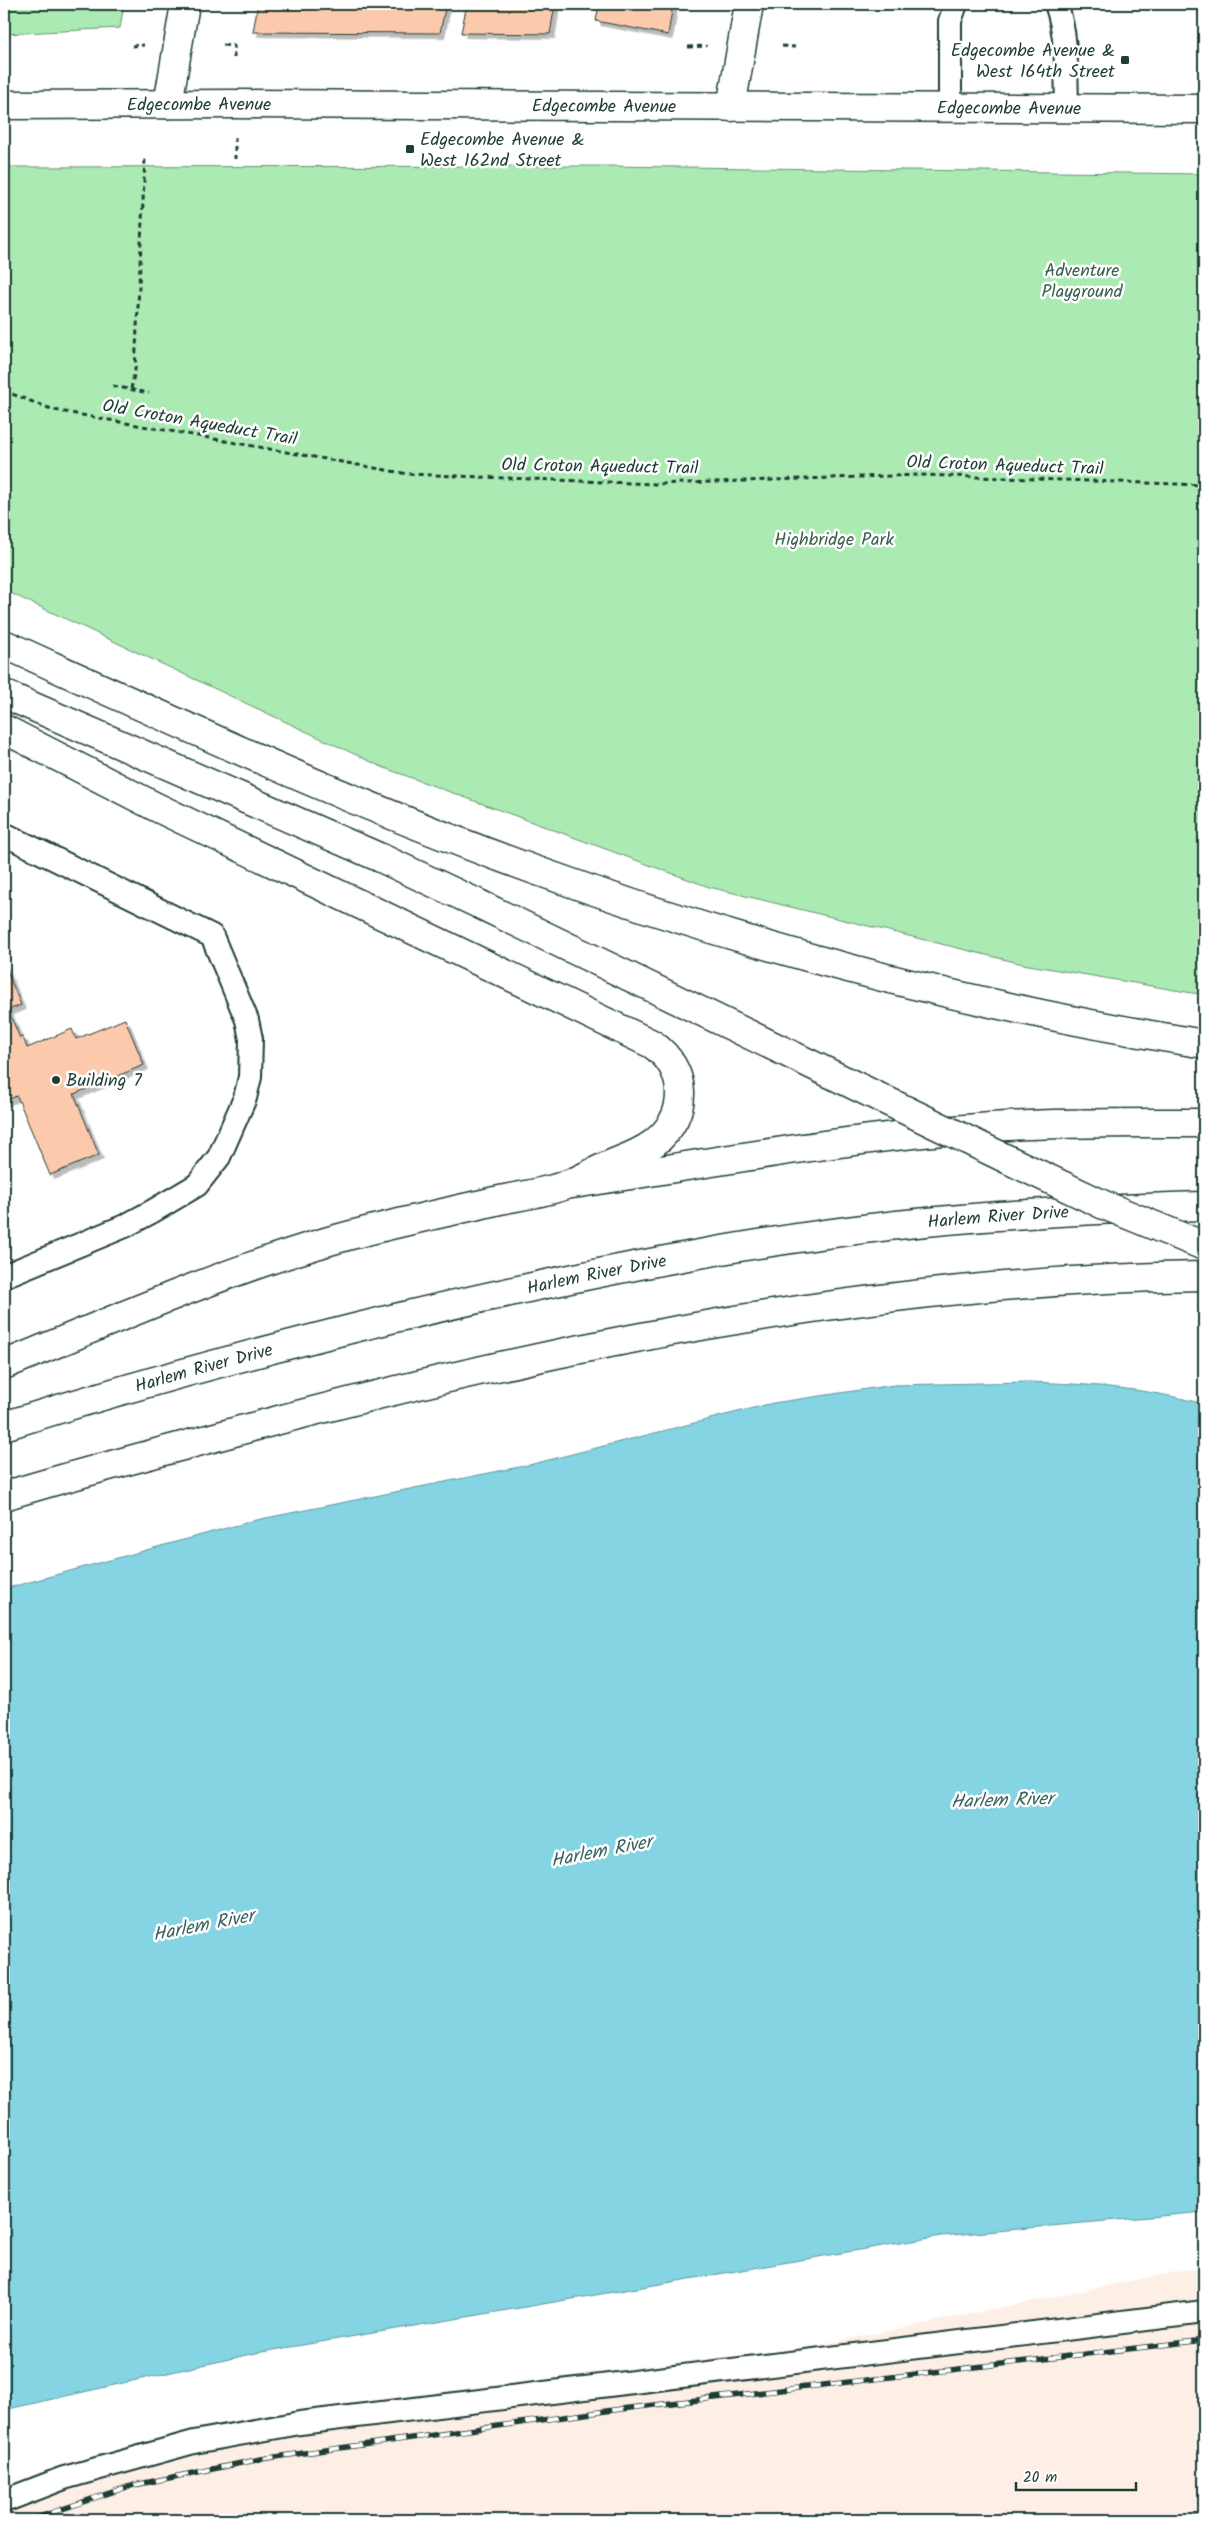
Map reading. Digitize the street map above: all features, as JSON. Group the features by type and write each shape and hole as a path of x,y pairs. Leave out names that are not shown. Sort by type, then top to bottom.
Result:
{"main road":[{"path":"168,104 185,4"},
{"path":"731,106 749,4"},
{"name":"Edgecombe Avenue","path":"4,105 168,104 1204,109"},
{"path":"4,644 295,775 532,869 636,904 754,942 892,980 998,1006 1116,1030 1204,1044"},
{"path":"4,694 333,836 479,904 1104,1205 1204,1246"},
{"path":"4,729 156,807 652,1044 662,1051 671,1061 680,1087 680,1103 668,1128 654,1143 641,1151 565,1185"},
{"path":"4,1365 201,1284 265,1260 399,1223 565,1185 811,1147 932,1133 1008,1126 1204,1123"},
{"name":"Harlem River Drive","path":"4,1426 175,1376 315,1338 461,1302 604,1272 750,1245 968,1218 1204,1206"},
{"path":"4,1496 194,1443 431,1381 570,1351 865,1300 1085,1280 1204,1276"}],"lane":[{"path":"950,108 950,21 956,4"},
{"path":"1056,4 1062,18 1067,109"},
{"path":"4,834 212,936 247,1020 251,1039 250,1077 238,1119 219,1157 203,1178 183,1195 125,1226 4,1276"},
{"path":"4,2501 64,2478 194,2442 300,2423 1204,2312"}],"path":[{"path":"132,46 144,45"},
{"path":"223,45 234,46 234,60"},
{"path":"688,47 707,46"},
{"path":"782,46 796,47"},
{"path":"235,134 235,159"},
{"path":"130,389 134,370 145,159"},
{"path":"113,386 149,393"},
{"name":"Old Croton Aqueduct Trail","path":"4,390 54,410 408,474 656,484 920,475 1204,485"}],"shaded area":[{"path":"1204,2266 1204,2520 4,2520 4,2488 89,2458 156,2439 224,2424 341,2404 819,2345"}],"green space":[{"path":"4,4 124,4 120,28 4,34"},
{"name":"Highbridge Park","path":"608,166 1204,174 1204,995 1023,964 709,887 382,767 4,590 4,167"}],"water":[{"name":"Harlem River","path":"1028,1382 1116,1388 1160,1394 1204,1404 1204,2212 941,2236 256,2353 4,2410 4,1589 256,1520 529,1465 773,1403 894,1385"}],"building":[{"path":"258,4 446,4 440,33 253,32"},
{"path":"467,4 555,4 550,34 461,33"},
{"path":"599,4 673,4 668,35 596,21"},
{"name":"Building 7","path":"4,964 21,1005 8,1010 20,1038 23,1037 27,1048 72,1029 76,1039 125,1019 144,1065 74,1094 99,1155 50,1175 17,1096 4,1101"},
{"path":"1204,2514 1204,2520 1157,2520"}],"railway":[{"path":"30,2520 130,2486 261,2459 621,2409 1204,2340"}],"place":[{"name":"Edgecombe Avenue & West 164th Street","path":"1125,60"},
{"name":"Edgecombe Avenue & West 162nd Street","path":"410,149"},
{"name":"Building 7","path":"56,1080"}],"park label":[{"name":"Adventure Playground","path":"1082,280"}]}
